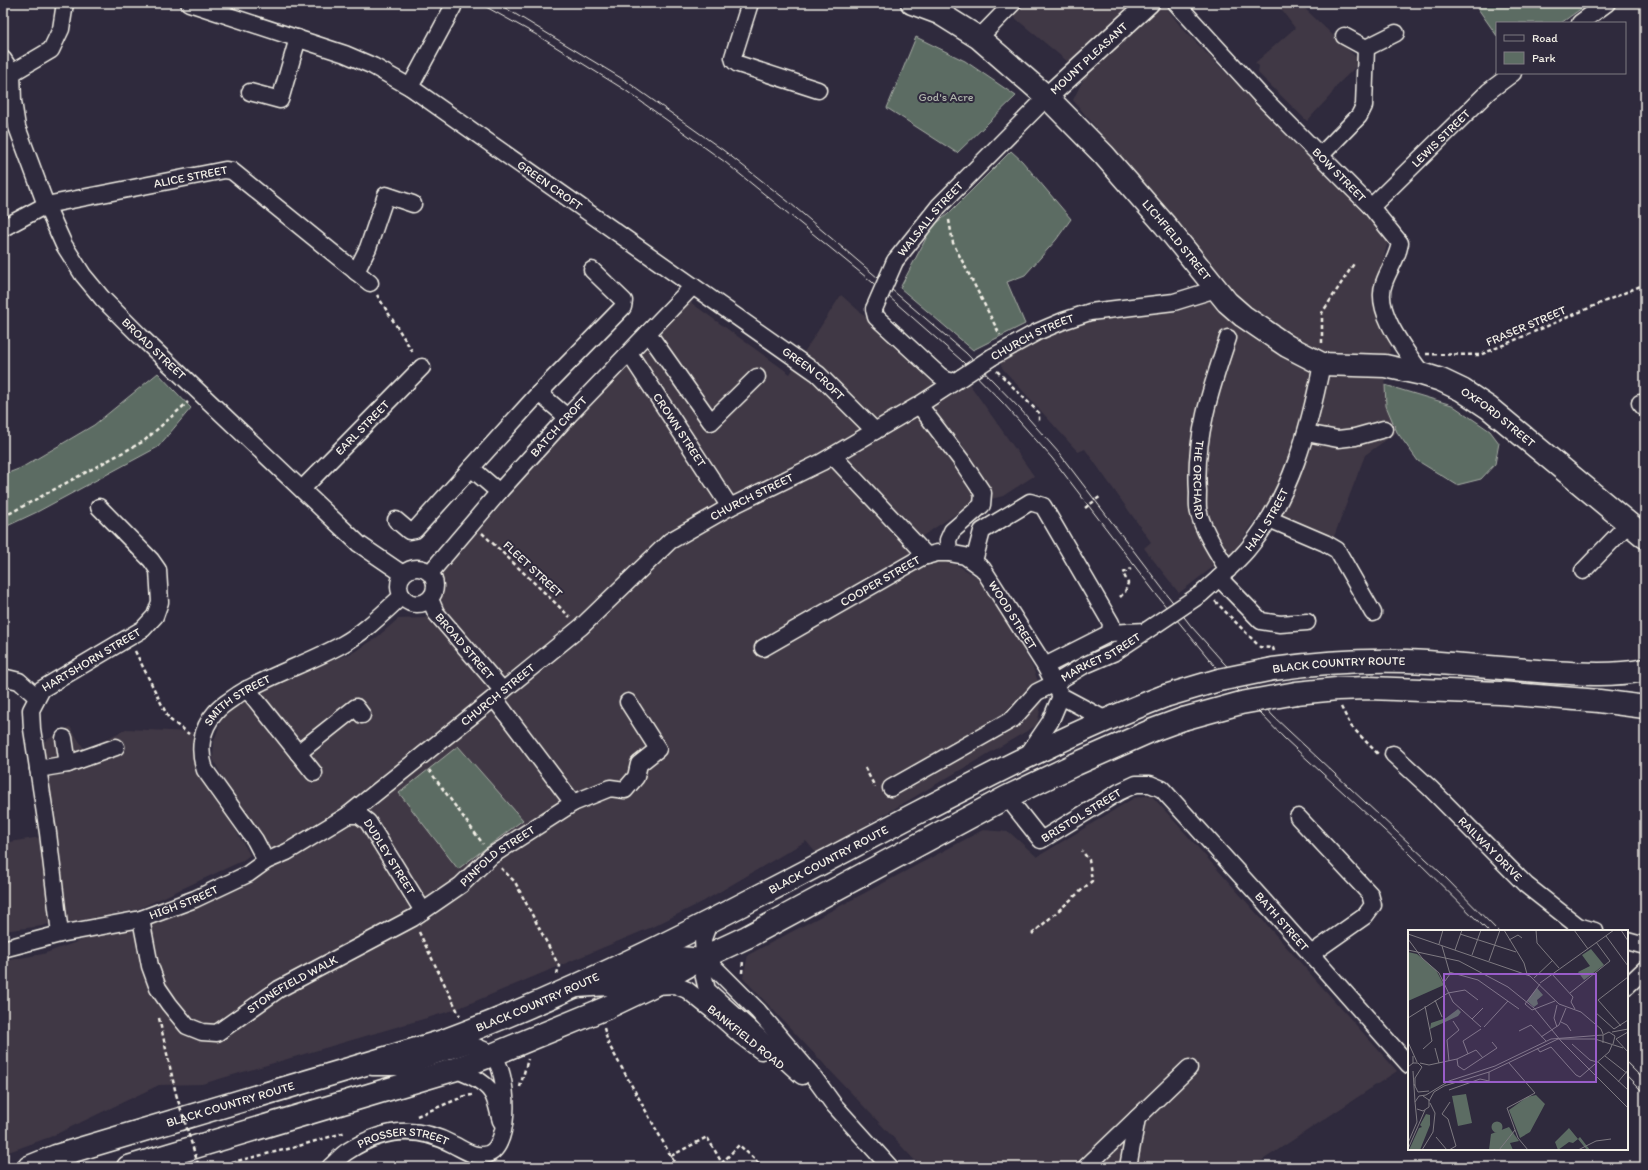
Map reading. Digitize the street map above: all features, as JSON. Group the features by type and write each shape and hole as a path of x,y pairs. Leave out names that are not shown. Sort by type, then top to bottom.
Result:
{"highway":[{"name":"LICHFIELD STREET","path":"912,3 939,13 979,38 1047,97 1078,127 1109,161 1165,225 1227,302 1243,316 1287,346 1322,364"},
{"name":"OXFORD STREET","path":"1322,364 1385,366 1422,374 1441,380 1462,390 1489,408 1637,530"},
{"name":"BLACK COUNTRY ROUTE","path":"29,1167 64,1154 356,1068 415,1056 571,989 677,938 1026,757 1106,720 1164,696 1219,680 1273,669 1382,660 1601,675 1645,670"},
{"name":"BLACK COUNTRY ROUTE","path":"128,1167 453,1070 598,1012 652,986 704,957 747,937 1006,797 1153,730 1183,719 1241,703 1296,693 1369,688 1528,695 1645,706"}],"main road":[{"name":"MOUNT PLEASANT","path":"1047,97 1149,3"}],"street":[{"path":"3,59 12,73 51,50 61,29 65,3"},
{"name":"GREEN CROFT","path":"189,3 345,54 373,66 410,88 818,374 875,431"},
{"path":"750,3 733,57 734,61 738,64 818,90"},
{"path":"979,38 1013,3"},
{"name":"BOW STREET","path":"1176,3 1260,95 1371,207 1400,243 1398,254 1383,284 1381,302 1387,317 1422,374"},
{"path":"1581,22 1607,3"},
{"path":"410,88 453,7"},
{"path":"1366,48 1396,33"},
{"path":"1344,36 1366,48"},
{"path":"250,92 280,100 298,38"},
{"path":"1320,156 1360,116 1364,106 1366,48"},
{"name":"BROAD STREET","path":"12,73 12,101 17,127 46,205 64,245 83,275 102,298 359,544 403,574"},
{"name":"LEWIS STREET","path":"1371,207 1489,91 1512,74"},
{"name":"WALSALL STREET","path":"958,380 946,380 938,375 876,317 874,309 895,261 943,202 1047,97"},
{"name":"ALICE STREET","path":"3,228 46,205 219,170 232,172 370,283"},
{"path":"356,272 368,248 386,194 413,204"},
{"path":"396,520 409,531 415,530 539,393 623,307 624,301 592,270"},
{"name":"BATCH CROFT","path":"430,573 499,492 567,417 693,286"},
{"name":"CHURCH STREET","path":"348,814 581,627 670,541 730,507 833,456 920,405 1007,348 1063,321 1090,312 1174,302 1216,289"},
{"path":"648,333 711,422 757,377"},
{"name":"THE ORCHARD","path":"1228,338 1209,392 1200,439 1196,475 1199,514 1215,549 1224,574 1261,621 1280,624 1307,622"},
{"name":"CROWN STREET","path":"629,353 730,507"},
{"name":"HALL STREET","path":"1146,631 1201,594 1224,574 1248,549 1269,519 1292,475 1306,433 1322,364"},
{"name":"EARL STREET","path":"302,489 422,367"},
{"path":"539,393 567,417"},
{"path":"920,405 961,460 983,493 982,505 952,531 948,540 949,553"},
{"path":"1306,433 1338,440 1384,429"},
{"path":"833,456 927,556"},
{"path":"471,468 499,492"},
{"path":"974,561 982,531 1030,502 1043,506 1111,623 1110,633"},
{"name":"HARTSHORN STREET","path":"60,934 48,833 32,729 31,710 42,689 143,629 155,616 160,602 158,570 151,560 99,507"},
{"path":"1269,519 1325,543 1337,550 1373,613"},
{"path":"1583,571 1637,530"},
{"name":"COOPER STREET","path":"763,648 922,557 937,553 949,553"},
{"name":"WOOD STREET","path":"949,553 964,556 974,561 983,569 1058,689"},
{"path":"419,568 430,573 436,583 434,594 430,599 421,604 410,603 402,596 399,585 403,574 408,570 419,568"},
{"name":"SMITH STREET","path":"266,861 255,840 205,770 202,743 204,732 216,712 229,701 247,689 345,643 365,629 402,596"},
{"name":"BROAD STREET","path":"430,599 436,613 498,695"},
{"path":"1045,666 1110,633 1146,631"},
{"name":"MARKET STREET","path":"891,788 1014,719 1037,692 1058,689 1083,666 1112,653 1146,631"},
{"path":"3,677 19,681 37,697"},
{"path":"247,689 314,773"},
{"path":"1026,757 1050,722 1058,689 1106,720"},
{"path":"498,695 523,738 573,803"},
{"name":"PINFOLD STREET","path":"418,914 461,884 491,856 573,803 610,788 624,790 636,777 639,764 658,749 628,702"},
{"path":"298,753 356,707 362,715"},
{"path":"64,738 68,764"},
{"path":"38,769 68,764 116,747"},
{"name":"RAILWAY DRIVE","path":"1393,754 1430,788 1526,885 1578,926 1592,930"},
{"name":"BRISTOL STREET","path":"1006,797 1041,840 1119,792 1136,784 1150,784"},
{"name":"BATH STREET","path":"1150,784 1162,789 1408,1064"},
{"name":"HIGH STREET","path":"3,949 60,934 141,920 195,899 242,878 266,861 287,852 348,814"},
{"name":"DUDLEY STREET","path":"348,814 359,814 368,822 418,914"},
{"path":"1298,817 1370,894 1373,905 1365,916 1311,954"},
{"name":"STONEFIELD WALK","path":"141,920 150,966 158,988 163,1009 188,1026 202,1032 217,1033 279,990 418,914"},
{"path":"710,920 703,939 704,957 702,969 707,990 834,1105"},
{"path":"1628,941 1645,946"},
{"path":"571,989 608,987 679,955 704,957"},
{"path":"1628,985 1645,969"},
{"name":"BANKFIELD ROAD","path":"652,986 675,985 687,990 741,1036 834,1105 881,1164"},
{"path":"483,1161 495,1150 502,1135 506,1104 504,1086 499,1067 492,1055 470,1044 415,1056 423,1065 453,1070 470,1077 488,1088 493,1095 503,1126"},
{"path":"1086,1167 1189,1068"},
{"path":"1128,1167 1137,1118"},
{"name":"PROSSER STREET","path":"331,1167 349,1150 372,1138 389,1133 409,1131 423,1132 440,1137 483,1161"}],"path":[{"path":"943,202 948,214 953,243 1007,348"},
{"path":"1322,364 1322,313 1355,262"},
{"path":"370,283 422,367"},
{"name":"FRASER STREET","path":"1408,353 1480,355 1645,284"},
{"path":"999,373 1039,413 1038,421"},
{"path":"3,517 144,441 199,392"},
{"path":"1085,508 1101,496"},
{"name":"FLEET STREET","path":"472,524 581,627"},
{"path":"1120,597 1125,592 1128,583 1123,573 1131,569"},
{"path":"128,638 169,719 202,743"},
{"path":"420,757 485,847"},
{"path":"1032,934 1092,881 1089,860 1082,851"},
{"path":"499,866 514,882 559,966 558,974 554,976"},
{"path":"418,914 460,1016"},
{"path":"163,1009 176,1094 198,1167"},
{"path":"603,1023 608,1043 678,1167"},
{"path":"671,1156 707,1137 722,1163 739,1145 763,1167"}],"shaded area":[{"path":"1019,3 1163,3 1181,27 1389,238 1380,271 1374,304 1391,342 1385,385 1386,406 1397,432 1365,455 1333,539 1279,516 1262,511 1234,551 1179,593 1144,548 1151,542 1085,449 1078,452 1003,369 999,361 1024,345 1086,322 1183,309 1230,290 1073,100 1085,76 1009,13"},
{"path":"1299,3 1361,62 1338,84 1330,96 1307,121 1259,74 1259,66 1255,63 1295,28 1277,4"},
{"path":"841,295 950,392 968,382 1034,476 1003,496 971,504 921,537 932,559 955,564 977,577 1009,624 1033,668 1043,695 1037,725 817,854 806,841 704,901 652,927 454,1010 202,1084 159,1085 50,1137 3,1154 3,961 43,954 141,919 266,861 213,759 214,741 223,716 236,703 283,679 354,652 375,639 398,619 424,618 436,613 442,605 439,576 596,397 690,302 790,374"},
{"path":"70,727 85,750 126,729 192,732 195,755 202,772 250,855 242,861 136,910 66,923 43,742"},
{"path":"1151,795 1397,1071 1252,1167 921,1167 743,978 748,955 983,830 1009,832 1037,857 1134,798"},
{"path":"41,837 52,923 42,926 3,931 3,843"}],"green space":[{"path":"1474,3 1589,3 1562,22 1496,22 1496,35"},
{"name":"God's Acre","path":"916,37 965,61 1016,96 957,153 887,108"},
{"path":"1011,151 1022,161 1071,219 1056,240 1025,275 1007,282 1025,324 973,350 900,288 932,227 948,214"},
{"path":"158,373 191,408 158,447 37,512 3,528 3,475 21,468 94,425"},
{"path":"1385,385 1452,405 1490,431 1499,443 1495,464 1481,479 1457,485 1418,461 1397,432 1386,406"},
{"path":"458,746 523,820 458,869 399,793"}],"tram line":[{"path":"479,3 535,34 625,90 725,162 872,282 961,360 1003,403 1052,458 1163,603 1214,665 1284,738 1408,852 1487,930"},
{"path":"497,3 626,81 723,150 790,203 966,353 1021,410 1059,453 1191,626 1223,662 1274,717 1441,873 1497,930"},
{"path":"1628,1064 1645,1081"},
{"path":"1628,1077 1645,1094"}]}
